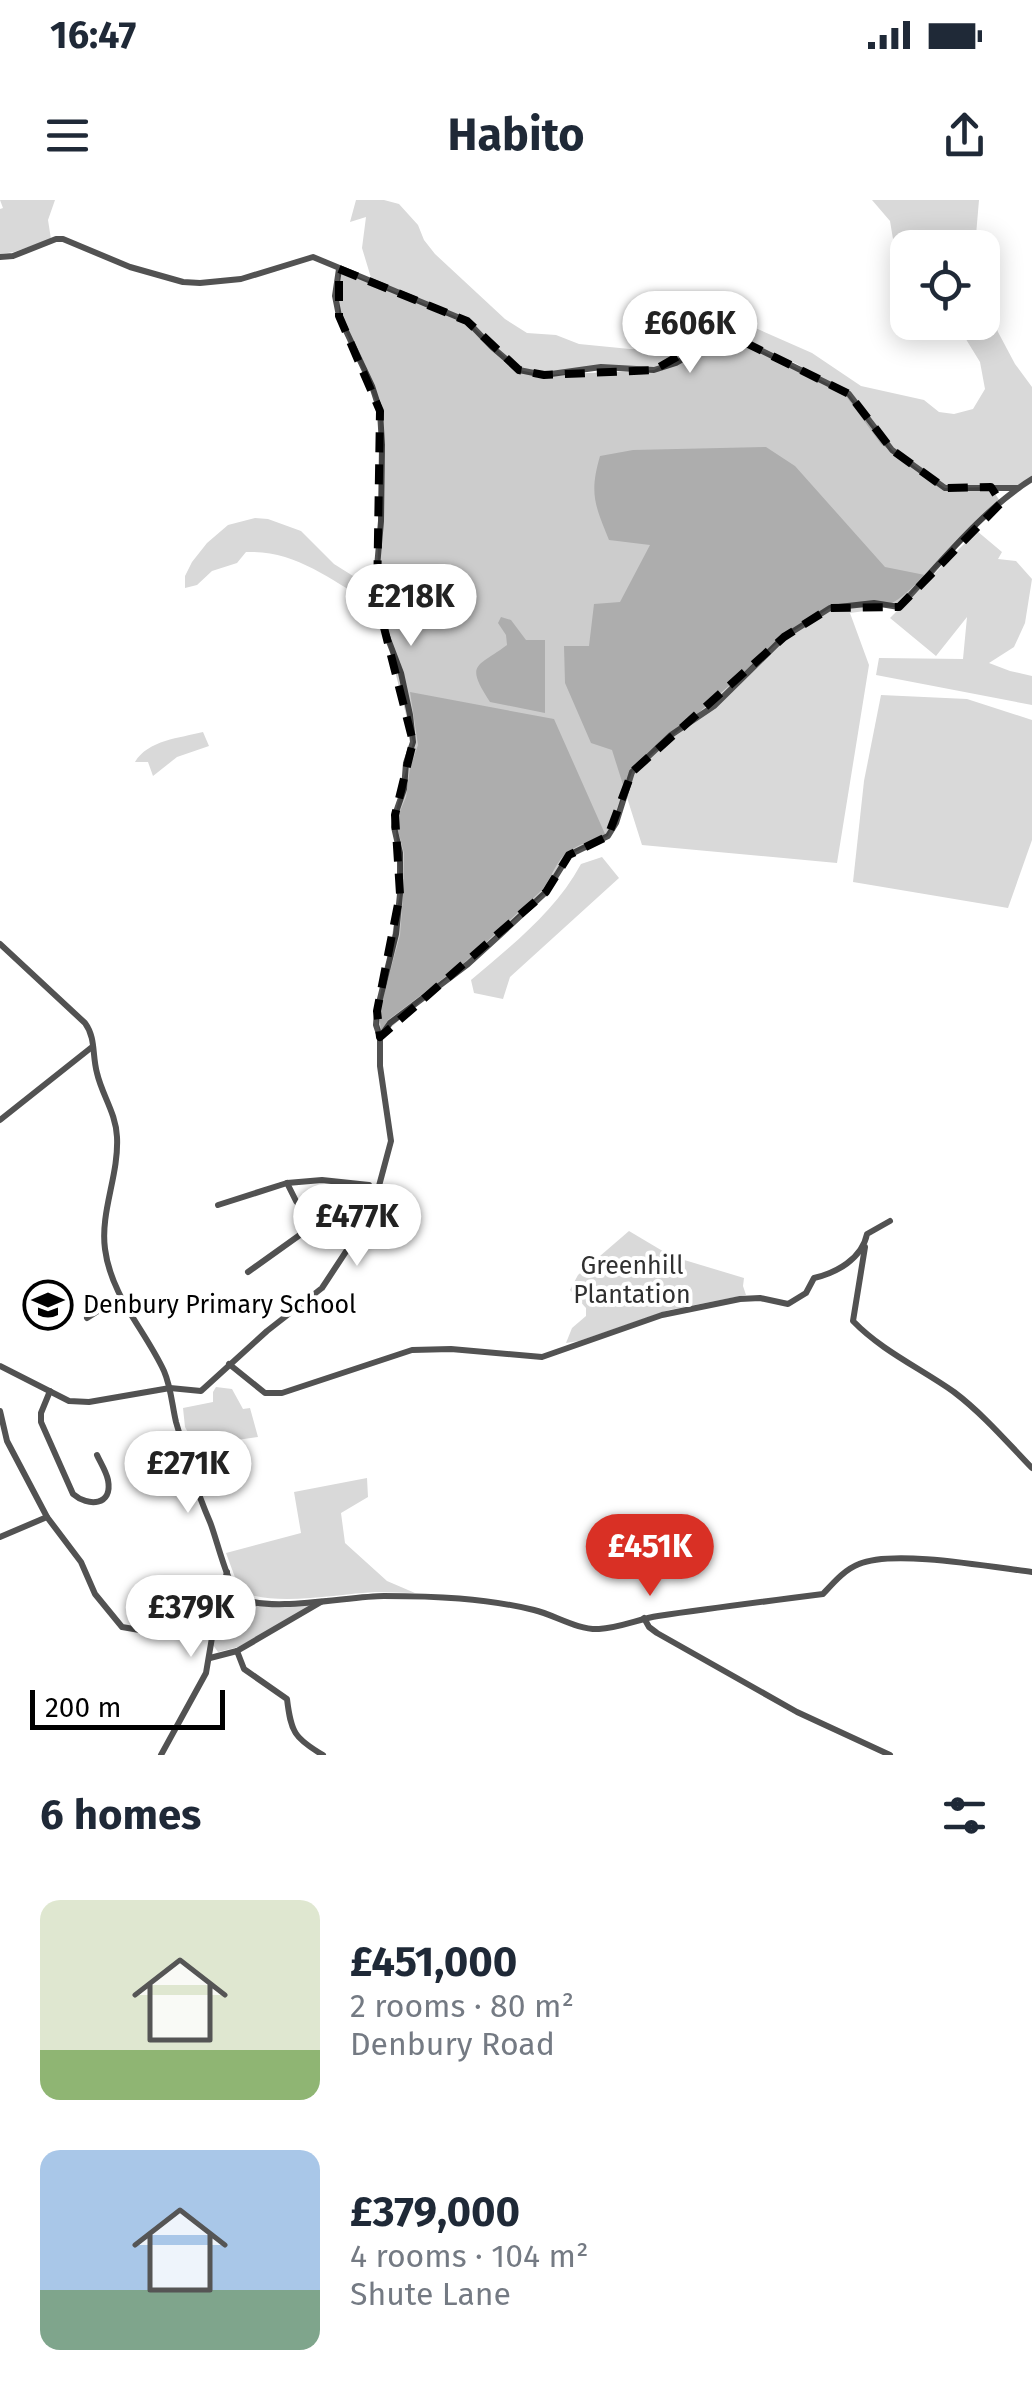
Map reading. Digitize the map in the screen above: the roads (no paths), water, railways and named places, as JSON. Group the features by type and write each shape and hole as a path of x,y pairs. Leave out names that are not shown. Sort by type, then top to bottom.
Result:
{"street":[{"path":"0,256 13,256 56,238 130,267 200,283 242,279 312,258 467,322 518,370 544,375 600,367 654,370 692,354 722,330 849,394 892,450 945,488 1018,488"},
{"path":"0,1366 70,1401 201,1390 322,1288 372,1212 384,1174 391,1141 376,1011 396,934 400,852 394,815 404,789 413,742 401,673 377,600 380,411 339,316 338,269"},
{"path":"380,1037 390,1023 468,964 531,906 552,883 569,855 608,836 632,772 714,706 784,637 830,608 874,603 899,607 975,527 1032,480"},
{"path":"991,487 1002,503"},
{"path":"0,944 84,1022 92,1035 97,1075 113,1111 117,1136 104,1248 120,1296 164,1370 185,1453 234,1591 242,1598 286,1604 370,1596 470,1598 536,1610 595,1629 644,1618 823,1594 843,1572 880,1558 1032,1572"},
{"path":"0,1120 93,1046"},
{"path":"218,1205 288,1183 322,1180 370,1185"},
{"path":"288,1183 310,1218"},
{"path":"310,1218 372,1212"},
{"path":"248,1272 304,1232 310,1218"},
{"path":"890,1221 867,1234 853,1320 868,1337 955,1393 1032,1468"},
{"path":"229,1364 264,1393 282,1393 412,1350 451,1348 542,1357 662,1315 760,1298 788,1304 806,1293 814,1278 836,1273 865,1246"},
{"path":"87,1318 120,1296"},
{"path":"50,1390 41,1413 42,1422 72,1494 83,1502 95,1503 106,1496 109,1486 96,1454"},
{"path":"0,1411 4,1443 48,1517 82,1562 95,1594 122,1627 150,1632 257,1602"},
{"path":"92,1470 102,1465"},
{"path":"0,1537 48,1517"},
{"path":"161,1755 206,1673 227,1570"},
{"path":"210,1658 237,1651 322,1601"},
{"path":"644,1618 657,1633 758,1692 890,1755"},
{"path":"237,1651 244,1669 287,1699 291,1727 304,1744 323,1755"}],"place":[{"name":"Denbury Primary School","path":"48,1305"}],"park label":[{"name":"Greenhill Plantation","path":"632,1280"}]}
